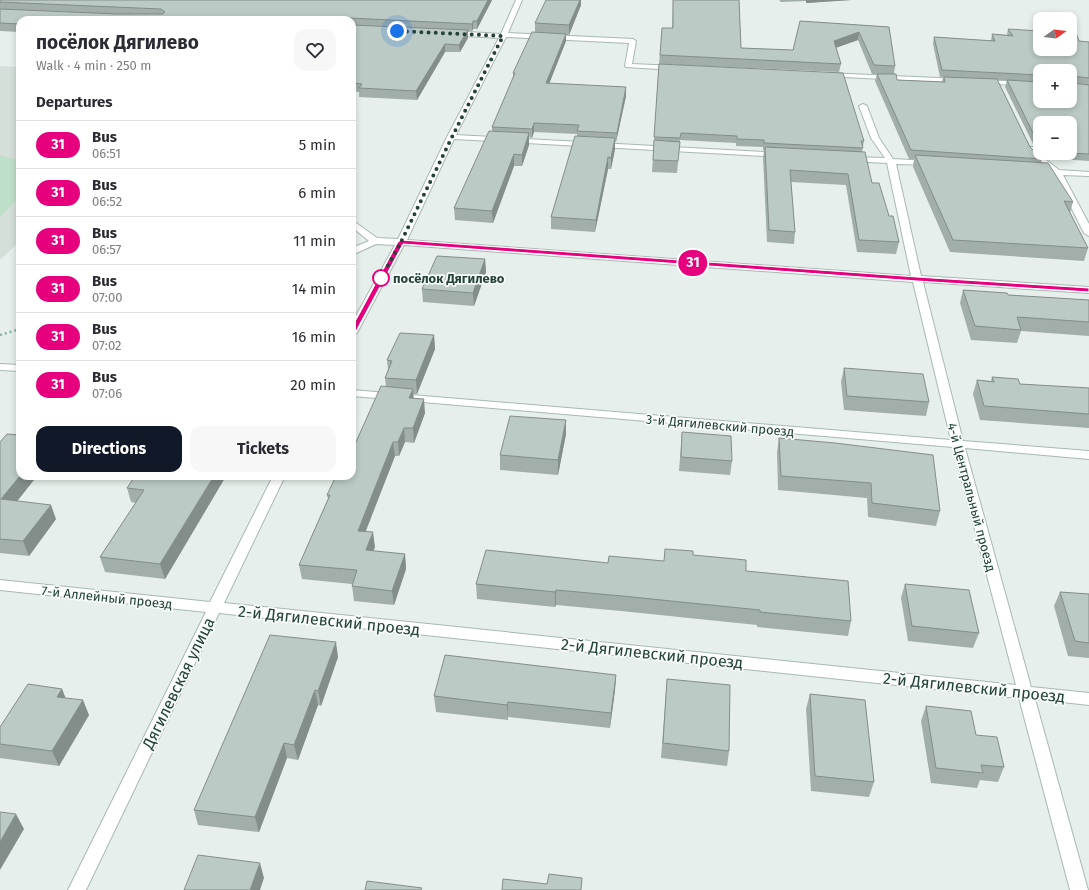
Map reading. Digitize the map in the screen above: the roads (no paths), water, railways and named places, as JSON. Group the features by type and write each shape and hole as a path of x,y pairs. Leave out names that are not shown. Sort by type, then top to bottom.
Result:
{"street":[{"path":"356,326 401,242 519,0"},
{"path":"447,33 633,41 628,66 683,68"},
{"path":"816,74 966,81"},
{"path":"974,81 999,86 1033,85"},
{"name":"4-й Центральный проезд","path":"863,106 875,138 891,161 917,279 958,445 1079,890"},
{"path":"452,137 787,155"},
{"path":"1026,140 1033,154 1056,172 1089,233"},
{"path":"843,158 938,164"},
{"path":"1033,170 1089,174"},
{"path":"356,226 375,241"},
{"path":"356,250 375,241 401,242 1089,290"},
{"path":"0,367 16,368"},
{"name":"3-й Дягилевский проезд","path":"356,393 1089,455"},
{"name":"Дягилевская улица","path":"77,890 277,480"},
{"name":"7-й Аллейный проезд","path":"0,585 214,608"},
{"name":"2-й Дягилевский проезд","path":"214,608 1089,699"}],"place":[{"name":"посёлок Дягилево","path":"381,278"}]}
